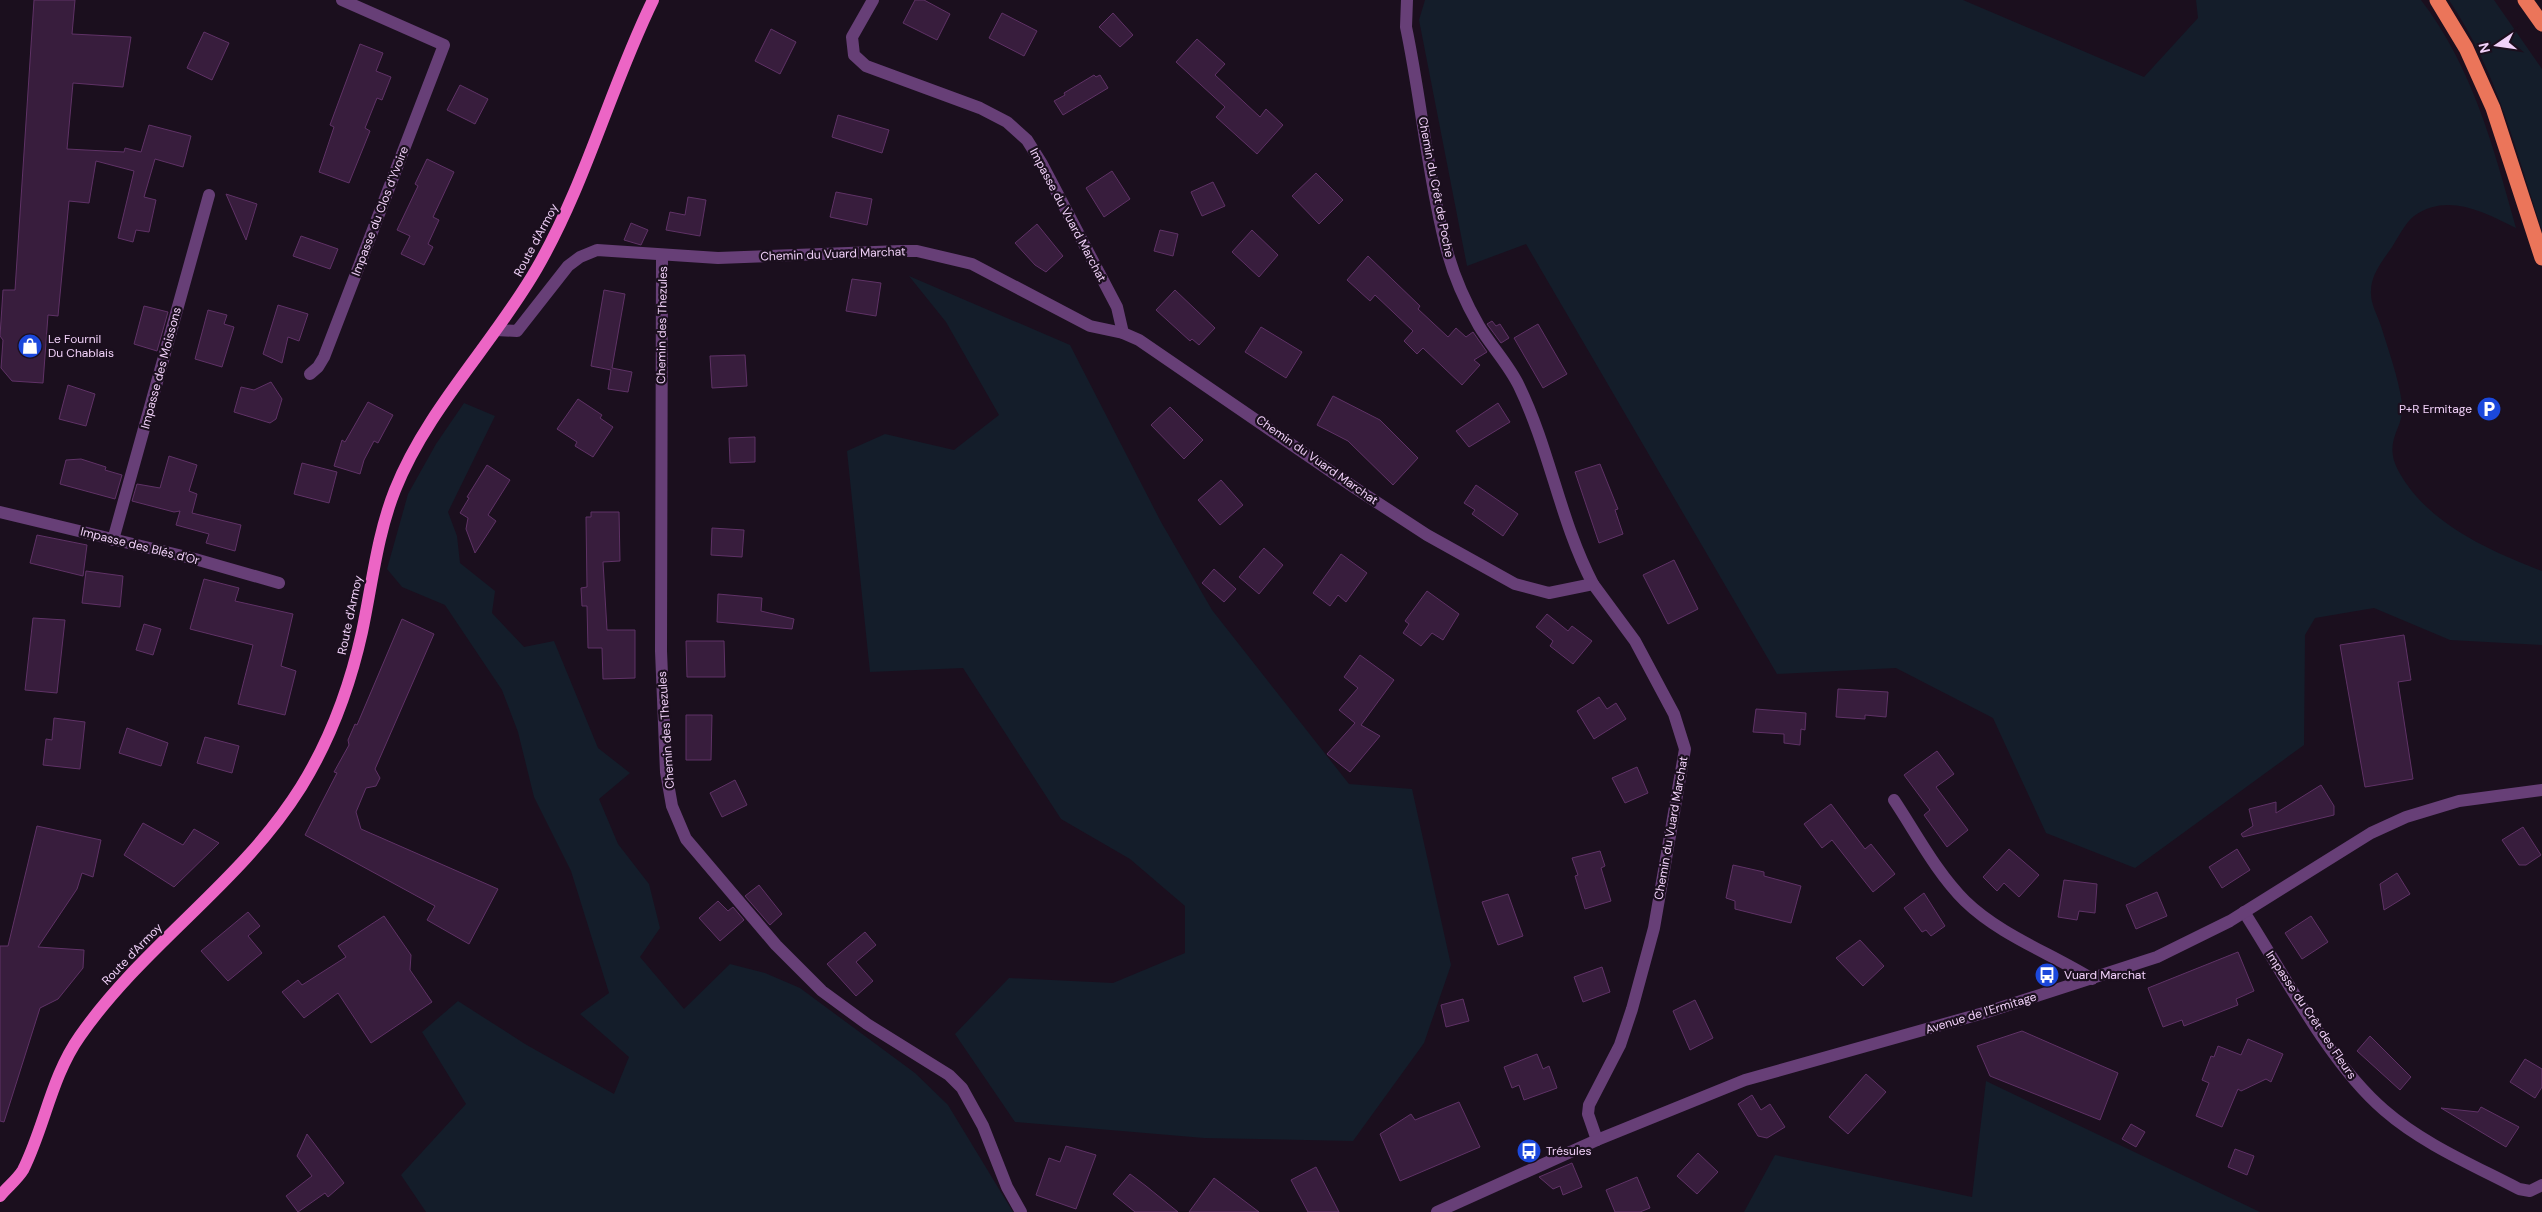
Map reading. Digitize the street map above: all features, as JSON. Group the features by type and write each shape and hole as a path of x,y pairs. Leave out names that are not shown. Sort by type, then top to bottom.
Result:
{"highway":[{"path":"2437,0 2466,48 2493,108 2542,258"},
{"path":"2525,0 2542,24"}],"main road":[{"name":"Route d'Armoy","path":"2,1192 21,1173 58,1073 81,1034 130,975 252,853 286,810 315,763 343,698 353,667 382,534 394,492 424,433 536,271 564,218 653,0"}],"street":[{"name":"Impasse du Clos d'Yvoire","path":"310,374 318,367 324,357 444,45 342,0"},
{"name":"Impasse du Vuard Marchat","path":"873,0 852,37 854,55 866,66 980,108 1007,122 1027,140 1042,164 1117,307 1123,332"},
{"name":"Chemin du Crêt de Poche","path":"1407,0 1406,27 1437,203 1445,243 1457,282 1479,326 1518,385 1539,439 1578,554 1593,584"},
{"name":"Impasse des Moissons","path":"114,540 209,196"},
{"name":"Chemin du Vuard Marchat","path":"496,330 510,332 522,327 568,266 584,254 606,250 662,255 740,257 917,251 972,264 1090,326 1123,332 1165,356 1355,488 1419,530 1515,584 1548,592 1593,584 1635,641 1674,714 1685,749 1654,928 1632,1009 1616,1054 1589,1105 1588,1114 1598,1140"},
{"name":"Chemin des Thezules","path":"662,255 661,651 666,772 672,806 686,839 776,945 822,991 867,1024 949,1074 962,1088 983,1126 1007,1187 1021,1212"},
{"name":"Impasse des Blés d'Or","path":"0,512 195,559 279,583"},
{"name":"Avenue de l'Ermitage","path":"1437,1212 1598,1140 1775,1069 1927,1029 2092,979 2177,948 2244,912 2371,833 2406,817 2460,801 2542,790"},
{"path":"1894,800 1937,866 1964,900 1987,919 2092,979"},
{"name":"Impasse du Crêt des Fleurs","path":"2244,912 2332,1049 2357,1084 2384,1110 2442,1149 2518,1189 2530,1191 2542,1185"}],"shaded area":[{"path":"1425,0 1963,0 2144,77 2198,18 2196,0 2421,0 2439,25 2468,80 2490,138 2516,228 2491,216 2465,207 2452,205 2427,209 2414,216 2408,223 2377,269 2372,281 2371,298 2393,364 2402,403 2401,420 2395,434 2392,451 2399,472 2411,490 2426,507 2443,521 2482,545 2542,571 2542,645 2450,640 2374,608 2315,618 2305,635 2304,745 2135,868 2046,833 1993,718 1896,668 1777,674 1526,244 1467,266 1419,20"},
{"path":"2449,0 2494,0 2542,69 2542,230 2504,112 2493,84 2481,56"},
{"path":"909,276 1070,345 1161,522 1212,610 1349,784 1412,789 1451,965 1424,1043 1353,1141 1204,1138 1015,1122 955,1034 1009,978 1113,983 1185,953 1185,906 1130,859 1061,819 963,668 870,672 847,451 885,434 954,450 999,415 946,322"},
{"path":"464,403 495,416 448,512 457,536 460,563 495,591 492,613 524,647 554,641 598,748 630,773 599,799 618,844 649,884 660,928 640,957 684,1009 730,964 765,973 800,988 915,1073 948,1105 1013,1212 426,1212 401,1175 466,1104 422,1032 458,1001 525,1044 614,1094 629,1057 580,1014 609,993 571,871 534,797 518,732 502,690 445,605 402,587 387,569 408,494 436,444"},
{"path":"1986,1081 2260,1212 1744,1212 1775,1155 1972,1197"}],"building":[{"path":"34,0 75,0 72,34 131,37 123,87 73,83 67,149 124,152 125,148 141,152 149,125 191,136 183,167 155,159 144,197 156,200 149,232 136,230 133,242 118,238 134,171 96,161 89,203 69,201 58,316 48,315 43,383 12,381 1,368 3,340 0,336 3,290 15,290"},
{"path":"915,0 924,0 950,14 937,40 903,23"},
{"path":"1002,13 1037,31 1024,56 989,38"},
{"path":"1113,13 1133,35 1120,47 1099,27"},
{"path":"771,29 796,42 780,74 755,61"},
{"path":"204,32 229,43 212,80 187,68"},
{"path":"1197,39 1225,64 1215,75 1260,117 1266,109 1283,125 1257,154 1216,117 1225,107 1176,62"},
{"path":"360,44 383,53 376,71 391,77 382,100 377,98 365,128 370,131 349,183 319,172 334,127 330,125"},
{"path":"1094,75 1096,77 1100,75 1108,88 1063,115 1054,101"},
{"path":"460,85 488,99 475,124 447,110"},
{"path":"838,115 889,130 882,153 832,137"},
{"path":"427,159 454,172 433,217 439,220 428,244 433,247 424,265 401,254 410,236 397,230 418,186 415,184"},
{"path":"1112,171 1130,199 1104,217 1086,188"},
{"path":"1316,173 1343,200 1319,224 1292,196"},
{"path":"1213,182 1225,206 1202,216 1191,192"},
{"path":"836,192 872,199 867,225 830,217"},
{"path":"226,194 257,204 246,240"},
{"path":"688,197 706,200 700,236 666,230 670,212 685,215"},
{"path":"631,223 648,230 641,245 624,240"},
{"path":"1037,224 1063,256 1046,272 1035,265 1015,243"},
{"path":"1160,230 1178,234 1173,256 1154,251"},
{"path":"1252,230 1278,255 1259,277 1232,252"},
{"path":"301,236 338,249 330,269 293,256"},
{"path":"1368,256 1420,306 1418,309 1448,337 1456,328 1466,337 1473,332 1487,352 1474,360 1480,365 1462,385 1423,348 1417,354 1404,341 1413,331 1375,295 1370,301 1347,280"},
{"path":"852,279 881,283 876,316 846,311"},
{"path":"604,290 625,294 612,368 632,372 628,392 608,389 611,370 591,366"},
{"path":"1175,290 1215,328 1199,345 1192,339 1190,341 1156,310"},
{"path":"278,305 308,314 299,341 288,337 282,363 263,354"},
{"path":"144,306 168,312 157,351 134,344"},
{"path":"208,310 227,315 224,324 234,327 222,367 195,359"},
{"path":"1492,321 1496,326 1500,324 1509,338 1501,343 1487,324"},
{"path":"1538,324 1567,374 1543,388 1514,338"},
{"path":"1261,327 1302,352 1286,378 1245,352"},
{"path":"745,355 747,386 712,388 710,356"},
{"path":"271,382 282,399 276,419 270,423 234,412 241,387 254,390"},
{"path":"68,385 95,394 86,426 59,419"},
{"path":"1333,396 1380,420 1418,458 1393,485 1348,441 1317,425"},
{"path":"578,399 602,415 600,418 613,427 593,457 575,446 577,442 557,429"},
{"path":"368,402 393,415 378,443 374,441 364,460 360,474 334,466 342,440 345,442"},
{"path":"1498,403 1510,422 1469,447 1456,431"},
{"path":"1170,407 1203,440 1184,459 1151,425"},
{"path":"755,437 755,462 730,463 729,438"},
{"path":"169,456 197,465 189,491 197,494 192,513 241,525 235,551 206,543 209,534 176,525 180,511 174,512 132,501 137,484 160,488"},
{"path":"81,459 106,467 105,470 122,475 115,499 60,484 66,460"},
{"path":"302,463 337,472 329,503 294,494"},
{"path":"1600,464 1618,509 1615,510 1623,534 1599,543 1575,472"},
{"path":"487,465 510,480 488,515 496,521 475,553 466,529 468,518 460,513 469,498 467,497"},
{"path":"1221,480 1243,505 1220,525 1198,500"},
{"path":"1476,485 1518,514 1503,536 1472,514 1475,510 1464,503"},
{"path":"591,512 619,512 620,561 603,562 607,630 635,630 635,678 603,679 602,648 588,648 587,606 582,606 581,588 587,587 586,517 591,517"},
{"path":"712,528 744,530 742,557 711,555"},
{"path":"37,535 87,545 83,576 30,563"},
{"path":"1264,548 1283,565 1259,594 1239,577"},
{"path":"1341,554 1367,573 1346,602 1338,595 1330,606 1313,593"},
{"path":"1674,560 1698,609 1668,624 1643,575"},
{"path":"1214,569 1236,589 1224,602 1202,583"},
{"path":"86,571 123,576 120,607 82,603"},
{"path":"204,579 239,588 235,601 293,614 281,666 296,671 285,715 238,704 253,645 190,629"},
{"path":"1427,591 1459,614 1443,640 1432,633 1421,646 1403,633 1409,624 1405,621"},
{"path":"718,594 762,598 761,611 794,619 792,629 717,622"},
{"path":"1547,614 1568,631 1572,626 1592,641 1573,664 1550,646 1553,641 1536,627"},
{"path":"33,618 65,620 57,693 25,690"},
{"path":"402,619 434,634 375,769 380,778 376,786 366,788 356,812 361,829 498,889 469,944 427,920 435,906 305,835 337,773 334,772 349,745 348,740 355,724 357,725"},
{"path":"144,624 161,629 153,655 136,650"},
{"path":"2404,635 2411,680 2398,682 2413,779 2365,787 2340,645"},
{"path":"686,641 724,641 725,677 687,677"},
{"path":"1360,655 1394,680 1361,725 1380,736 1350,772 1327,754 1355,723 1339,710 1358,688 1344,677"},
{"path":"1838,689 1888,692 1886,717 1865,715 1865,719 1836,717"},
{"path":"1599,697 1607,709 1616,703 1626,719 1594,739 1577,711"},
{"path":"1756,709 1806,713 1805,730 1801,729 1800,745 1784,743 1784,734 1753,732"},
{"path":"686,715 712,715 711,760 686,760"},
{"path":"54,718 85,722 80,769 43,765 46,739 52,740"},
{"path":"127,728 168,743 161,766 119,753"},
{"path":"205,737 239,746 232,773 197,763"},
{"path":"1937,751 1954,774 1936,787 1968,830 1947,847 1924,815 1930,810 1904,775"},
{"path":"1637,767 1648,793 1625,803 1612,778"},
{"path":"735,780 747,805 722,817 710,793"},
{"path":"2321,785 2334,806 2334,815 2243,837 2241,834 2253,826 2249,809 2276,802 2276,813"},
{"path":"1831,804 1865,849 1871,844 1895,874 1873,892 1832,840 1822,848 1804,824"},
{"path":"143,823 183,845 194,829 219,843 174,887 124,855"},
{"path":"37,826 101,840 93,877 82,873 77,889 38,947 84,950 83,968 58,999 40,1008 4,1122 0,1121 0,946 8,946"},
{"path":"2523,827 2541,855 2526,865 2519,865 2502,840"},
{"path":"2009,849 2039,875 2019,897 2004,883 1997,891 1983,877"},
{"path":"2237,849 2250,870 2222,888 2209,867"},
{"path":"1600,851 1605,866 1601,868 1611,901 1585,909 1575,876 1578,875 1572,858"},
{"path":"1733,865 1764,872 1764,876 1801,886 1791,923 1735,909 1735,901 1726,898"},
{"path":"2397,873 2410,894 2384,910 2380,884"},
{"path":"2064,880 2097,884 2095,913 2079,911 2077,920 2058,917"},
{"path":"759,885 782,914 770,925 745,896"},
{"path":"2157,892 2167,916 2136,929 2126,905"},
{"path":"1924,893 1945,926 1931,936 1926,930 1922,932 1904,908"},
{"path":"1508,894 1523,936 1498,945 1482,902"},
{"path":"718,901 728,911 733,907 744,920 720,941 699,918"},
{"path":"248,912 260,926 248,936 262,953 228,981 201,951"},
{"path":"384,916 411,955 410,970 432,1002 371,1043 338,993 304,1018 282,992 298,980 302,985 346,957 338,946"},
{"path":"2311,916 2328,942 2302,959 2285,933"},
{"path":"865,932 876,945 856,962 873,981 856,996 827,964"},
{"path":"1860,940 1884,966 1863,986 1836,958"},
{"path":"2238,952 2254,991 2236,999 2238,1005 2184,1026 2182,1020 2163,1027 2148,988"},
{"path":"1602,967 1610,992 1583,1002 1574,977"},
{"path":"1463,999 1469,1021 1446,1027 1441,1005"},
{"path":"1695,1000 1713,1038 1690,1050 1673,1011"},
{"path":"2022,1031 2118,1073 2100,1120 1990,1076 1977,1046"},
{"path":"2370,1036 2411,1077 2400,1090 2357,1051"},
{"path":"2248,1039 2283,1054 2271,1082 2266,1079 2241,1091 2238,1089 2222,1127 2196,1116 2209,1083 2202,1080 2211,1056 2214,1057 2218,1046 2241,1055"},
{"path":"1537,1054 1543,1069 1549,1066 1557,1088 1524,1100 1519,1085 1512,1088 1504,1067"},
{"path":"2525,1059 2542,1069 2542,1087 2535,1098 2510,1082"},
{"path":"1866,1074 1886,1092 1848,1134 1829,1117"},
{"path":"1752,1095 1761,1110 1770,1104 1785,1127 1767,1138 1758,1136 1738,1104"},
{"path":"1459,1102 1480,1147 1400,1181 1380,1134 1411,1114 1415,1120"},
{"path":"2481,1107 2519,1127 2506,1147 2441,1108 2478,1112"},
{"path":"2131,1124 2145,1132 2136,1147 2122,1139"},
{"path":"307,1134 344,1183 328,1197 325,1193 298,1212 286,1196 312,1176 297,1156"},
{"path":"1066,1146 1096,1155 1076,1209 1036,1195 1049,1158 1060,1162"},
{"path":"2235,1149 2254,1156 2247,1175 2228,1167"},
{"path":"1698,1153 1718,1172 1697,1194 1677,1176"},
{"path":"1572,1163 1582,1187 1563,1195 1560,1186 1553,1189 1539,1177"},
{"path":"1316,1167 1339,1212 1308,1212 1291,1180"},
{"path":"1130,1174 1178,1212 1135,1212 1113,1194"},
{"path":"1637,1177 1650,1208 1640,1212 1615,1212 1606,1190"},
{"path":"1214,1178 1259,1212 1189,1212"}],"place":[{"name":"Le Fournil Du Chablais","path":"30,346"},
{"name":"P+R Ermitage","path":"2489,409"},
{"name":"Vuard Marchat","path":"2047,975"},
{"name":"Trésules","path":"1529,1151"}]}
